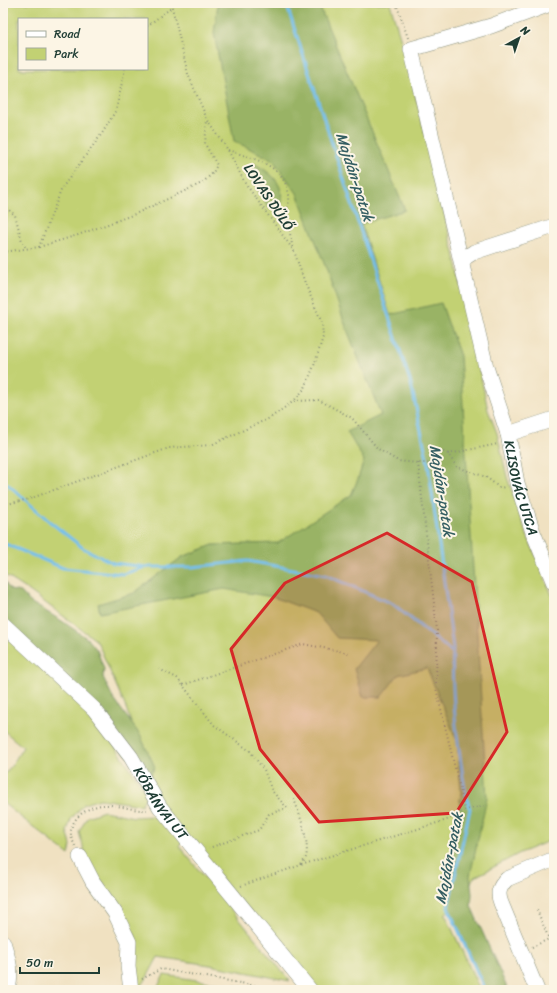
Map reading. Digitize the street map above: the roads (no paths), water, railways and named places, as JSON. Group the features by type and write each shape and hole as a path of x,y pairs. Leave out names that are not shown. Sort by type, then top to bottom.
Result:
{"street":[{"name":"KLISOVÁC UTCA","path":"553,3 491,26 411,49 486,367 509,438 517,483 533,532 554,583"},
{"path":"462,262 466,257 474,252 554,226"},
{"path":"509,438 554,419"},
{"name":"KŐBÁNYAI ÚT","path":"3,624 94,709 131,757 160,807 310,990"},
{"path":"80,856 93,882 115,913 130,942 128,966 131,987"},
{"path":"537,990 501,904 499,890 507,879 554,859"},
{"path":"3,942 11,975 8,990"}],"waterway":[{"name":"Majdán-patak","path":"286,3 411,384 428,463 453,648 453,692 457,734 464,786 470,809 448,907 485,990"},
{"path":"3,480 49,521 83,548 113,563 146,567 192,567 248,561 326,575 393,604 452,652"},
{"path":"3,543 63,568 123,574 145,567"}]}
